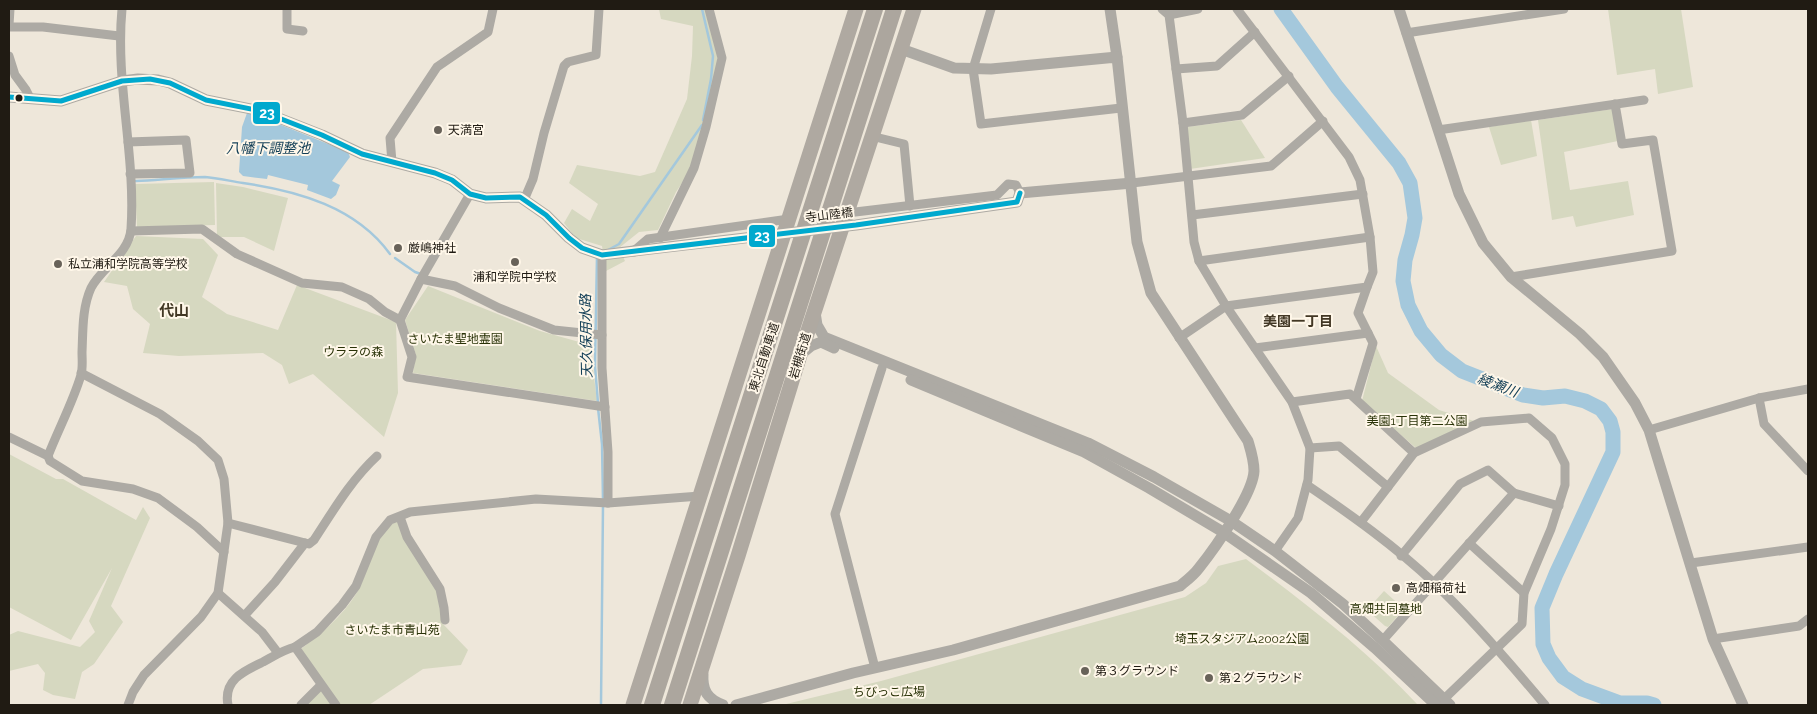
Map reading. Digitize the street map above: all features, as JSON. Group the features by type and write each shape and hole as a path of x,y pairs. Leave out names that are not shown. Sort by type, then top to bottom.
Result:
{"highway":[{"path":"633,705 856,9"},
{"name":"東北自動車道","path":"652,705 875,9"},
{"name":"東北自動車道","path":"672,705 894,9"},
{"name":"岩槻街道","path":"690,705 814,310 914,9"}],"street":[{"path":"10,9 9,26 43,27 120,36"},
{"path":"48,456 81,373 83,331 90,291 101,274 127,244 131,230 128,142 120,36 122,9"},
{"path":"287,9 287,28 303,31"},
{"path":"392,162 390,138 437,67 488,32 493,9"},
{"path":"524,200 532,180 564,66 568,62 596,55 599,9"},
{"path":"660,238 694,168 706,127 722,58 709,9"},
{"path":"991,9 973,69 981,124 1122,108"},
{"path":"736,705 875,668 953,650 1180,586 1198,569 1224,532 1249,491 1254,472 1253,458 1248,441 1151,293 1137,242 1132,183 1110,9"},
{"path":"1162,9 1169,15 1183,124 1194,242 1200,261 1226,306 1292,402 1310,448 1307,485 1298,518 1275,551"},
{"path":"1169,15 1198,9"},
{"path":"1237,9 1349,156 1360,180 1370,237 1373,272 1358,313 1373,343 1356,399"},
{"path":"1399,9 1463,202 1483,243 1511,277 1580,334 1603,358 1635,403 1649,430 1713,639 1743,705"},
{"path":"1406,33 1564,9"},
{"path":"1176,69 1217,66 1255,32"},
{"path":"901,49 954,68 973,69 1117,57"},
{"path":"9,56 15,75 30,98"},
{"path":"1183,124 1242,115 1289,76"},
{"path":"9,97 61,101 122,81 150,79 170,83 206,100 261,111 322,135 362,154 435,173 452,180 470,194 486,198 520,198 546,215 582,248 602,255 634,251 648,239 789,219"},
{"path":"1438,130 1644,100"},
{"path":"1511,277 1672,251 1653,140 1622,144 1615,104"},
{"path":"847,213 998,195 1008,184 1016,185 1020,193 1132,183 1271,166 1323,121"},
{"path":"872,136 904,144 910,206"},
{"path":"128,142 186,140 190,173 130,179"},
{"name":"寺山陸橋","path":"634,251 856,225 1017,202 1020,193"},
{"path":"400,320 470,194"},
{"path":"1192,215 1363,194"},
{"path":"131,230 202,229 237,254 302,283 342,287 369,298 385,312 400,320 412,357 407,377 605,407"},
{"path":"1200,261 1370,237"},
{"path":"602,255 602,368 608,452 608,503"},
{"path":"421,280 455,286 499,308 554,330 602,334"},
{"path":"1179,338 1226,306 1367,287"},
{"path":"814,310 817,325 824,337 1088,443 1154,477 1231,521 1275,551 1343,604 1383,640 1443,703"},
{"path":"1255,348 1368,333"},
{"path":"800,356 811,346 821,342 1084,452 1224,532 1311,593 1443,703"},
{"path":"875,668 835,514 882,368"},
{"path":"81,373 160,414 198,441 218,460 224,479 228,523 218,593 201,617 144,675 133,692 128,705"},
{"path":"1649,430 1759,398 1808,390"},
{"path":"1292,402 1350,394 1414,453"},
{"path":"1759,398 1764,424 1808,472"},
{"path":"1361,522 1414,453 1482,422 1529,418 1552,438 1565,464 1565,485 1559,506 1524,593 1522,624 1443,703"},
{"path":"9,437 48,456 50,461 82,481 102,486 133,489 158,498 197,527 224,552"},
{"path":"1310,448 1339,446 1388,487"},
{"path":"228,523 309,544 314,540 349,488 377,456"},
{"path":"1401,556 1460,484 1488,470 1514,493 1559,506"},
{"path":"1307,485 1361,522 1434,583 1498,648 1545,705"},
{"path":"1383,640 1514,493"},
{"path":"228,705 227,694 229,685 236,678 248,668 295,647 316,632 342,605 356,586 376,536 390,520 410,512 536,499 608,503 700,496"},
{"path":"400,517 407,537 440,589 445,620"},
{"path":"245,616 280,576 305,543"},
{"path":"1469,543 1524,593"},
{"path":"1691,563 1808,547"},
{"path":"218,593 262,632 278,654"},
{"path":"1713,639 1799,626 1808,619"},
{"path":"295,647 336,705"},
{"path":"704,662 702,685 705,693 708,697 722,705"},
{"path":"301,705 321,685"}],"green space":[{"path":"659,9 712,9 718,61 703,151 676,192 658,230 639,232 619,248 625,261 606,271 602,246 576,238 564,223 572,209 590,221 598,204 569,183 577,165 640,176 655,172 687,99 693,26 661,19"},
{"path":"1608,9 1681,9 1693,87 1658,94 1655,69 1617,75"},
{"path":"1613,109 1618,141 1564,152 1570,190 1628,181 1634,215 1576,227 1573,216 1552,220 1538,120"},
{"path":"1241,120 1265,158 1190,169 1187,127"},
{"path":"1531,120 1537,156 1501,165 1489,127"},
{"path":"214,182 215,225 137,227 135,184"},
{"path":"216,183 243,187 288,198 274,251 244,237 217,237"},
{"name":"ウララの森","path":"136,236 203,239 218,255 202,297 227,314 278,330 297,285 396,322 398,393 384,437 313,374 289,384 282,365 263,353 179,356 143,353 150,324 133,309 127,286 104,282"},
{"name":"さいたま聖地霊園","path":"428,286 540,331 590,345 597,401 413,373 416,355 405,320"},
{"name":"美園1丁目第二公園","path":"1376,346 1388,373 1439,410 1474,421 1416,448 1362,401"},
{"path":"9,454 56,479 63,479 136,520 143,507 150,518 111,606 123,622 94,664 82,672 75,699 53,695 43,690 45,673 38,664 9,671 9,635 18,631 80,647 95,632 89,621 112,568 71,640 9,607"},
{"name":"さいたま市青山苑","path":"397,521 400,523 438,589 442,623 468,650 461,665 423,669 369,705 305,705 326,685 301,649 331,624 356,594 379,537"},
{"name":"埼玉スタジアム2002公園","path":"1246,559 1357,646 1418,705 782,705 881,681 1185,597 1206,583 1218,566"},
{"name":"高畑共同墓地","path":"1384,591 1404,609 1388,627 1367,610"}],"water":[{"name":"八幡下調整池","path":"247,113 348,152 350,157 332,181 340,185 336,195 331,199 307,190 308,185 268,175 267,179 243,176 239,172 242,127"}],"waterway":[{"name":"天久保用水路","path":"702,9 713,56 711,79 703,120"},
{"name":"綾瀬川","path":"1281,9 1337,87 1399,163 1410,183 1415,218 1405,260 1403,281 1408,305 1421,331 1441,355 1462,371 1523,395 1543,398 1565,396 1585,401 1601,409 1610,421 1613,432 1613,452 1542,608 1543,644 1549,658 1563,677 1582,689 1620,703 1647,703 1654,705"},
{"name":"天久保用水路","path":"608,250 619,244 702,125"},
{"path":"136,181 205,177 264,186 305,197 343,213 360,224 390,254"},
{"name":"天久保用水路","path":"597,256 595,366 598,403"},
{"path":"395,258 421,274"},
{"name":"天久保用水路","path":"598,408 602,444 603,500"},
{"name":"天久保用水路","path":"601,705 603,505"}],"transit line":[{"name":"23","path":"9,97 61,101 122,81 150,79 170,83 206,100 261,111 322,135 362,154 435,173 452,180 470,194 486,198 520,197 546,215 582,248 602,255 856,225 1017,202 1020,193"}],"place":[{"name":"天満宮","path":"438,130"},
{"name":"厳嶋神社","path":"398,248"},
{"name":"浦和学院中学校","path":"515,262"},
{"name":"私立浦和学院高等学校","path":"58,264"},
{"name":"高畑稲荷社","path":"1396,588"},
{"name":"第３グラウンド","path":"1085,671"},
{"name":"第２グラウンド","path":"1209,678"}],"district":[{"name":"代山","path":"174,311"},
{"name":"美園一丁目","path":"1298,321"}],"park label":[{"name":"ちびっこ広場","path":"889,692"}]}
